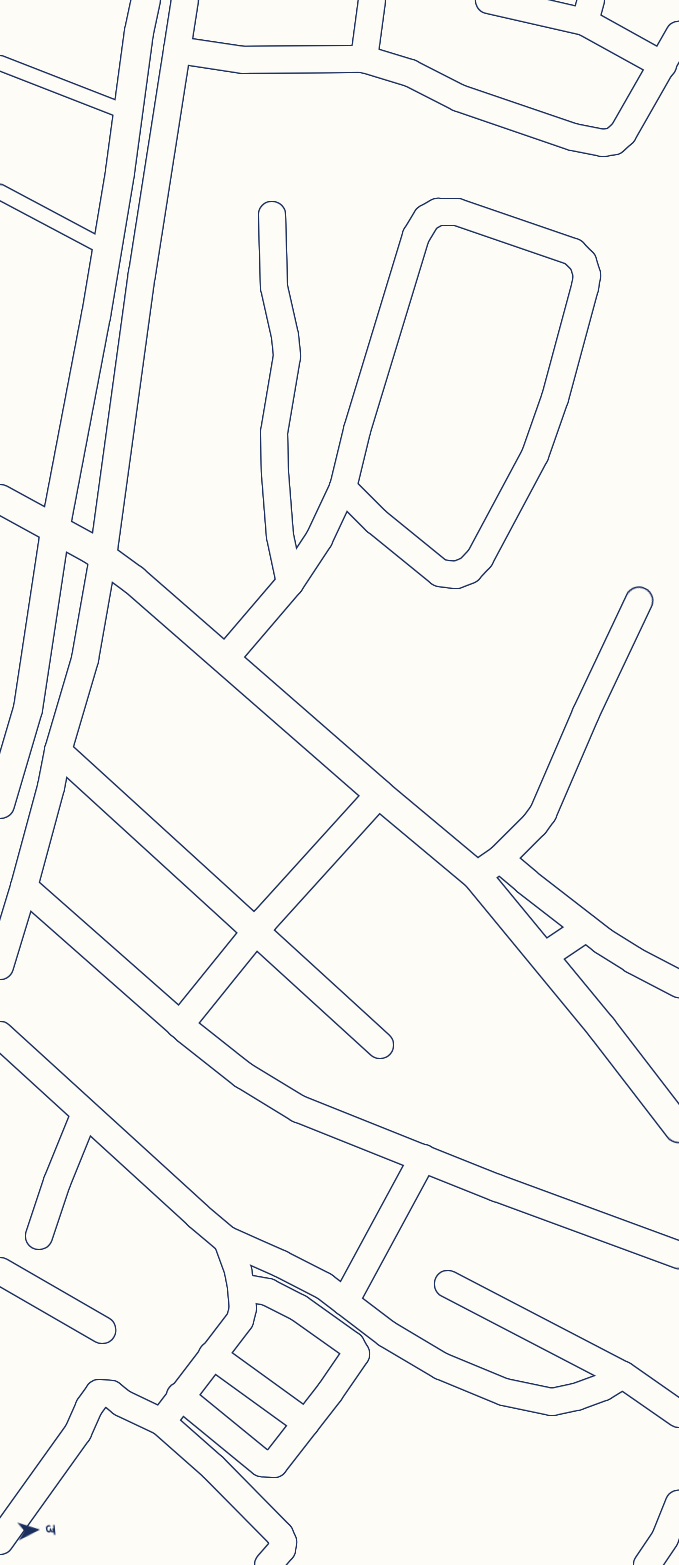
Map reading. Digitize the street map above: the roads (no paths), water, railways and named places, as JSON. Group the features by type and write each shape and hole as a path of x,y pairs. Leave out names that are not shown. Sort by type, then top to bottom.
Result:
{"street":[{"path":"0,804 28,709 81,544 142,274 185,0"},
{"path":"364,59 372,0"},
{"path":"489,0 588,11 663,65"},
{"path":"0,966 24,887 51,788 58,751 85,659 81,544 107,249 128,113 139,32 141,1"},
{"path":"177,50 244,60 364,59 410,73 459,98 573,137 603,143 614,141 623,133 679,35"},
{"path":"225,659 290,583 319,539 343,488 357,430 416,236 428,218 438,212 458,212 573,252 583,262 587,275 585,288 556,398 535,455 480,558 470,570 456,575 440,573 376,520 343,488"},
{"path":"272,215 274,287 285,336 287,356 274,433 275,473 280,536 290,583"},
{"path":"0,499 81,544 134,580 379,794 476,875 602,1028 679,1128"},
{"path":"476,875 500,859 535,824 543,813 586,713 639,602"},
{"path":"58,751 380,1045"},
{"path":"180,1025 255,932 379,794"},
{"path":"500,859 586,928 633,960 679,984"},
{"path":"24,887 180,1025 243,1075 298,1109 497,1188 679,1255"},
{"path":"543,957 586,928"},
{"path":"0,1035 198,1216 227,1240 324,1286 387,1334 441,1366 504,1392 552,1402 576,1397 603,1388 623,1375"},
{"path":"39,1236 56,1182 85,1113"},
{"path":"345,1302 423,1158"},
{"path":"162,1422 240,1320 243,1308 241,1287 238,1271 227,1240"},
{"path":"0,1271 102,1330"},
{"path":"448,1284 623,1375 679,1414"},
{"path":"180,1396 262,1463 274,1464 284,1454 356,1354 350,1345 299,1308 268,1292 241,1287"},
{"path":"212,1355 306,1423"},
{"path":"0,1541 78,1432 89,1407 99,1394 111,1394 122,1403 162,1422 213,1468 280,1535 283,1542 282,1549 268,1565"},
{"path":"647,1565 665,1538 679,1504"}],"lane":[{"path":"0,63 128,113"},
{"path":"0,192 107,249"}]}
